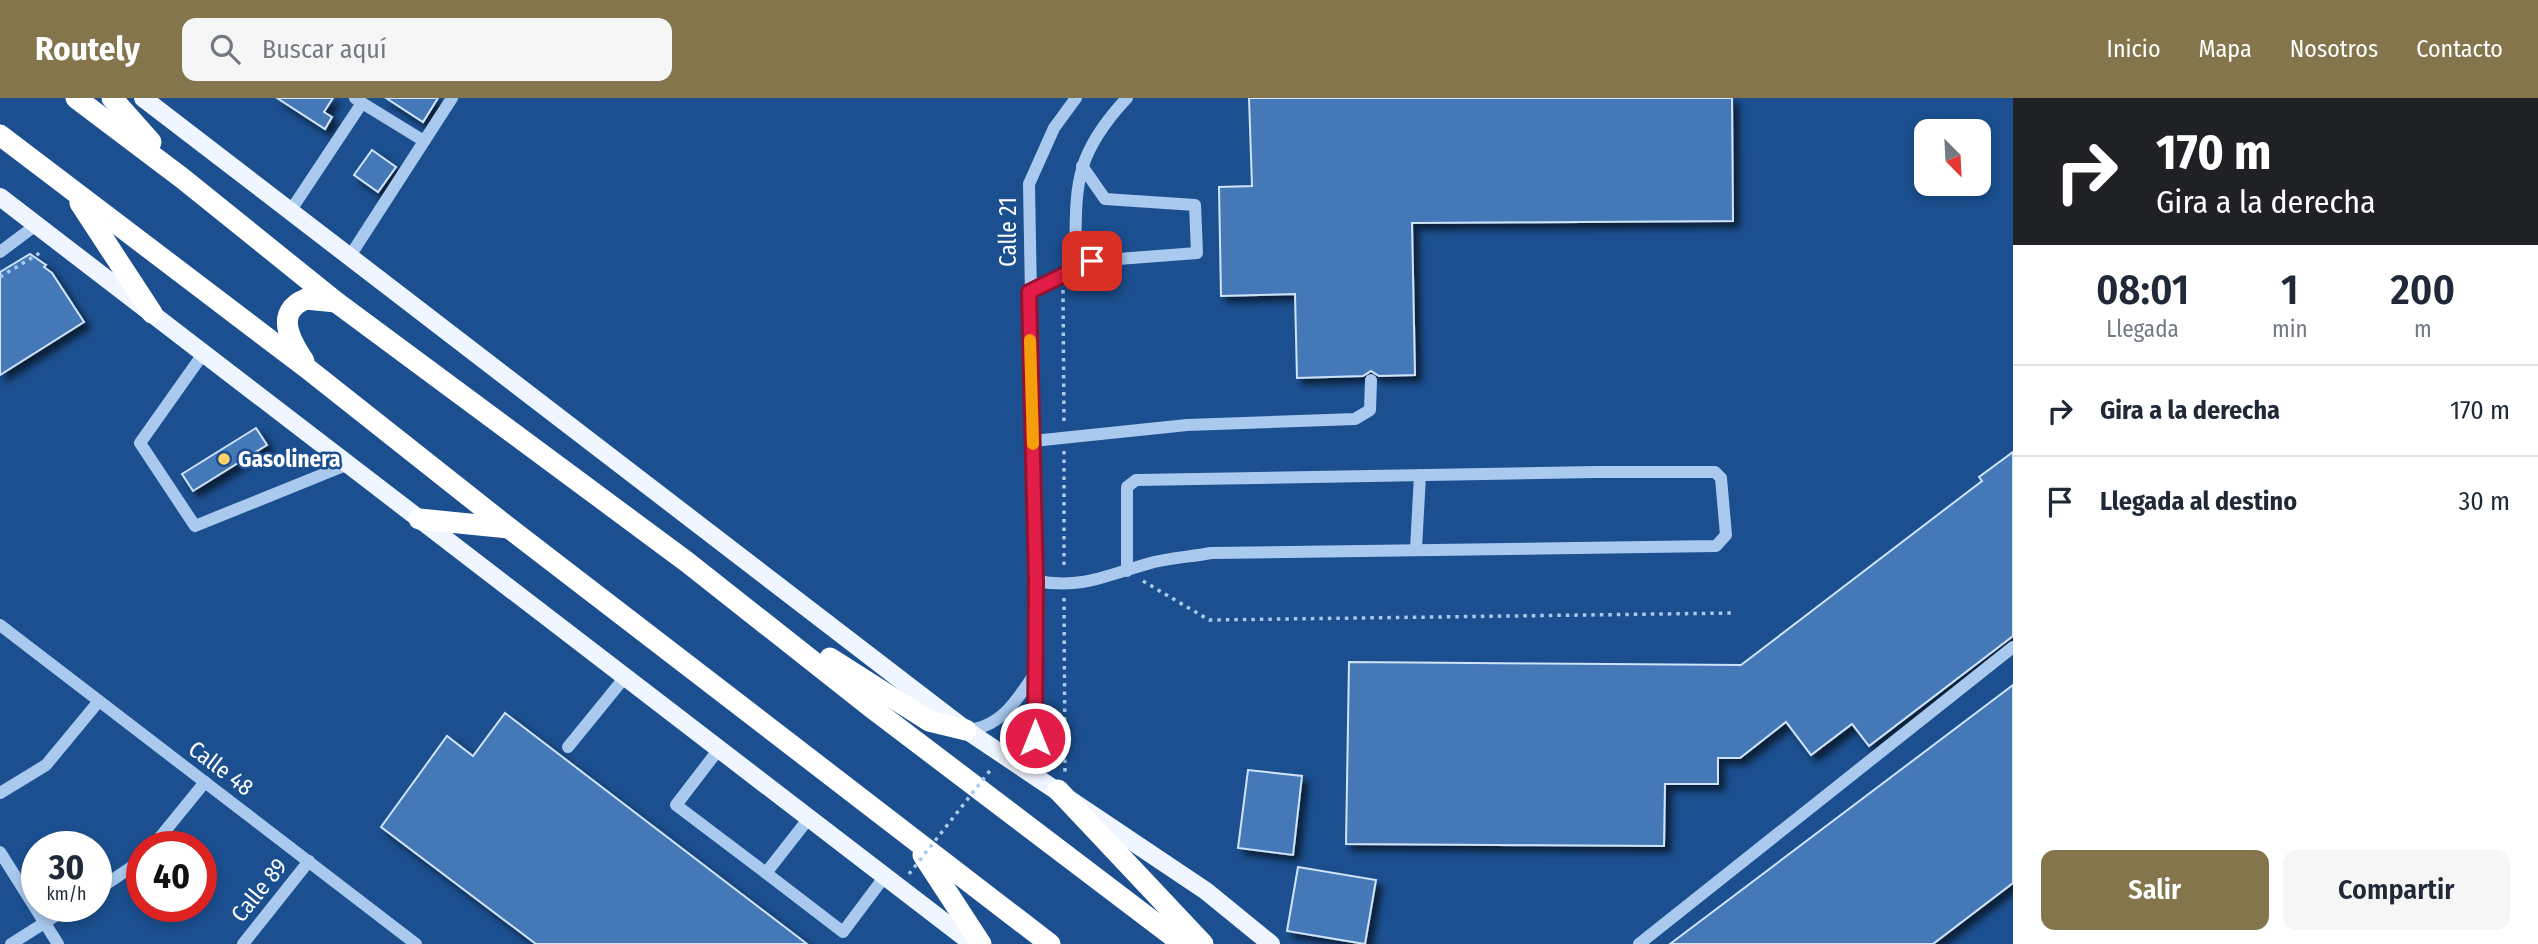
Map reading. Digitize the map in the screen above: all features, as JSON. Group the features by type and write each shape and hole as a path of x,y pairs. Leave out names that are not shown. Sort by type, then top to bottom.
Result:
{"highway":[{"path":"76,98 182,178 336,302 676,554 1183,944"},
{"path":"112,98 182,178"},
{"path":"0,135 309,369 509,528 1050,944"},
{"path":"72,190 152,313"},
{"path":"309,369 290,339 285,322 289,311 306,299 336,302"},
{"path":"419,519 509,528"},
{"path":"808,658 825,654 929,721 966,730"},
{"path":"1050,786 1203,944"},
{"path":"914,841 981,944"}],"main road":[{"path":"143,98 966,730 1206,891 1271,944"},
{"path":"0,197 346,466 419,519 973,944"}],"street":[{"path":"350,256 452,98"},
{"name":"Calle 21","path":"1050,786 1035,762 1036,581 1029,184 1054,128 1076,98"},
{"path":"1074,270 1077,182 1087,149 1108,118 1127,98"},
{"path":"290,210 358,100 424,141"},
{"path":"1029,292 1092,261 1197,253 1195,205 1105,199 1082,166"},
{"path":"0,253 36,225"},
{"path":"203,354 140,443 195,526 346,466"},
{"path":"1033,441 1187,425 1355,419 1370,410 1371,380"},
{"path":"1036,581 1064,586 1112,578 1127,572 1148,563 1211,553 1716,546 1726,535 1721,478 1715,472 1136,480 1127,487 1127,572"},
{"path":"1416,549 1420,475"},
{"name":"Calle 48","path":"0,625 416,944"},
{"path":"1639,944 2013,647"},
{"path":"966,730 976,729 1001,718 1015,704 1036,673"},
{"path":"568,747 625,677"},
{"path":"0,793 46,765 99,701"},
{"path":"719,749 676,805 843,932 885,876"},
{"path":"165,831 205,782"},
{"path":"766,873 809,818"},
{"path":"0,852 58,944"},
{"name":"Calle 89","path":"243,944 309,861"},
{"path":"11,944 45,923"}],"path":[{"path":"0,277 50,246"},
{"path":"1127,572 1209,620 1735,613"},
{"path":"909,874 992,768"}],"building":[{"path":"277,98 333,98 324,112 332,117 325,129"},
{"path":"386,98 438,98 423,122"},
{"path":"1249,98 1732,98 1733,221 1412,223 1415,375 1379,376 1371,371 1363,376 1297,378 1295,294 1221,296 1219,187 1252,186"},
{"path":"372,150 396,167 378,192 354,175"},
{"path":"30,254 46,265 44,267 52,273 84,322 0,375 0,272"},
{"name":"Gasolinera","path":"256,428 267,445 193,491 182,474"},
{"path":"2013,452 2013,636 1869,746 1852,724 1811,755 1786,722 1740,758 1718,758 1718,784 1665,784 1664,846 1346,844 1349,662 1741,665 1982,481 1979,477"},
{"path":"2013,685 2013,883 1933,944 1670,944"},
{"path":"505,713 807,944 536,944 381,827 447,736 473,756"},
{"path":"1248,770 1302,776 1293,855 1238,848"},
{"path":"1298,867 1376,880 1365,944 1287,931"}],"slow traffic":[{"path":"1030,340 1033,444"}],"place":[{"name":"Gasolinera","path":"224,459"}],"route":[{"path":"1035,738 1036,581 1029,292 1092,261"}]}
